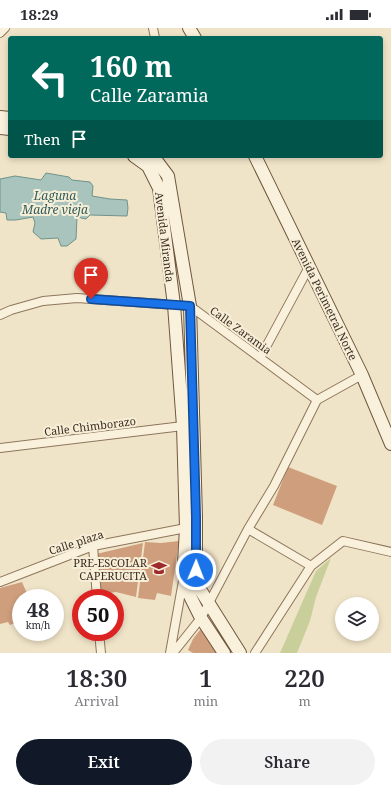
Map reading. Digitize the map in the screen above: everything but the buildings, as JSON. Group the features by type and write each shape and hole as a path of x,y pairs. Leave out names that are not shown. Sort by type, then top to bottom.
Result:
{"main road":[{"name":"Avenida Miranda","path":"137,158 148,166 159,188 174,305 183,426 186,528 184,563 186,588 201,618 224,653"},
{"name":"Avenida Miranda","path":"154,158 168,176 190,306 196,517 196,583 240,653"},
{"name":"Avenida Perimetral Norte","path":"257,158 362,375 391,444"}],"street":[{"path":"0,34 5,28"},
{"path":"260,358 309,267"},
{"path":"0,315 43,301 77,298 190,306"},
{"name":"Calle Zaramia","path":"190,306 317,400"},
{"path":"173,653 201,618 248,529 274,486 317,400 362,375"},
{"name":"Calle Chimborazo","path":"0,448 183,426"},
{"name":"Calle plaza","path":"0,582 93,546 186,528"},
{"path":"248,529 311,566"},
{"path":"255,653 311,566 343,541 391,552"},
{"path":"93,546 96,589"},
{"path":"170,653 185,572"},
{"path":"100,641 101,653"}],"green space":[{"path":"331,558 316,597 310,621 297,653 280,653 316,571"}],"water":[{"name":"Laguna Madre vieja","path":"46,173 69,177 72,180 90,182 93,186 92,196 127,200 127,216 90,215 86,219 77,217 76,239 67,246 61,246 58,238 41,239 33,232 35,223 33,217 7,220 6,213 0,212 0,179 15,176 41,180"}],"place":[{"name":"PRE-ESCOLAR CAPERUCITA","path":"159,568"}],"route":[{"path":"91,299 190,306 196,517 196,570"}]}
